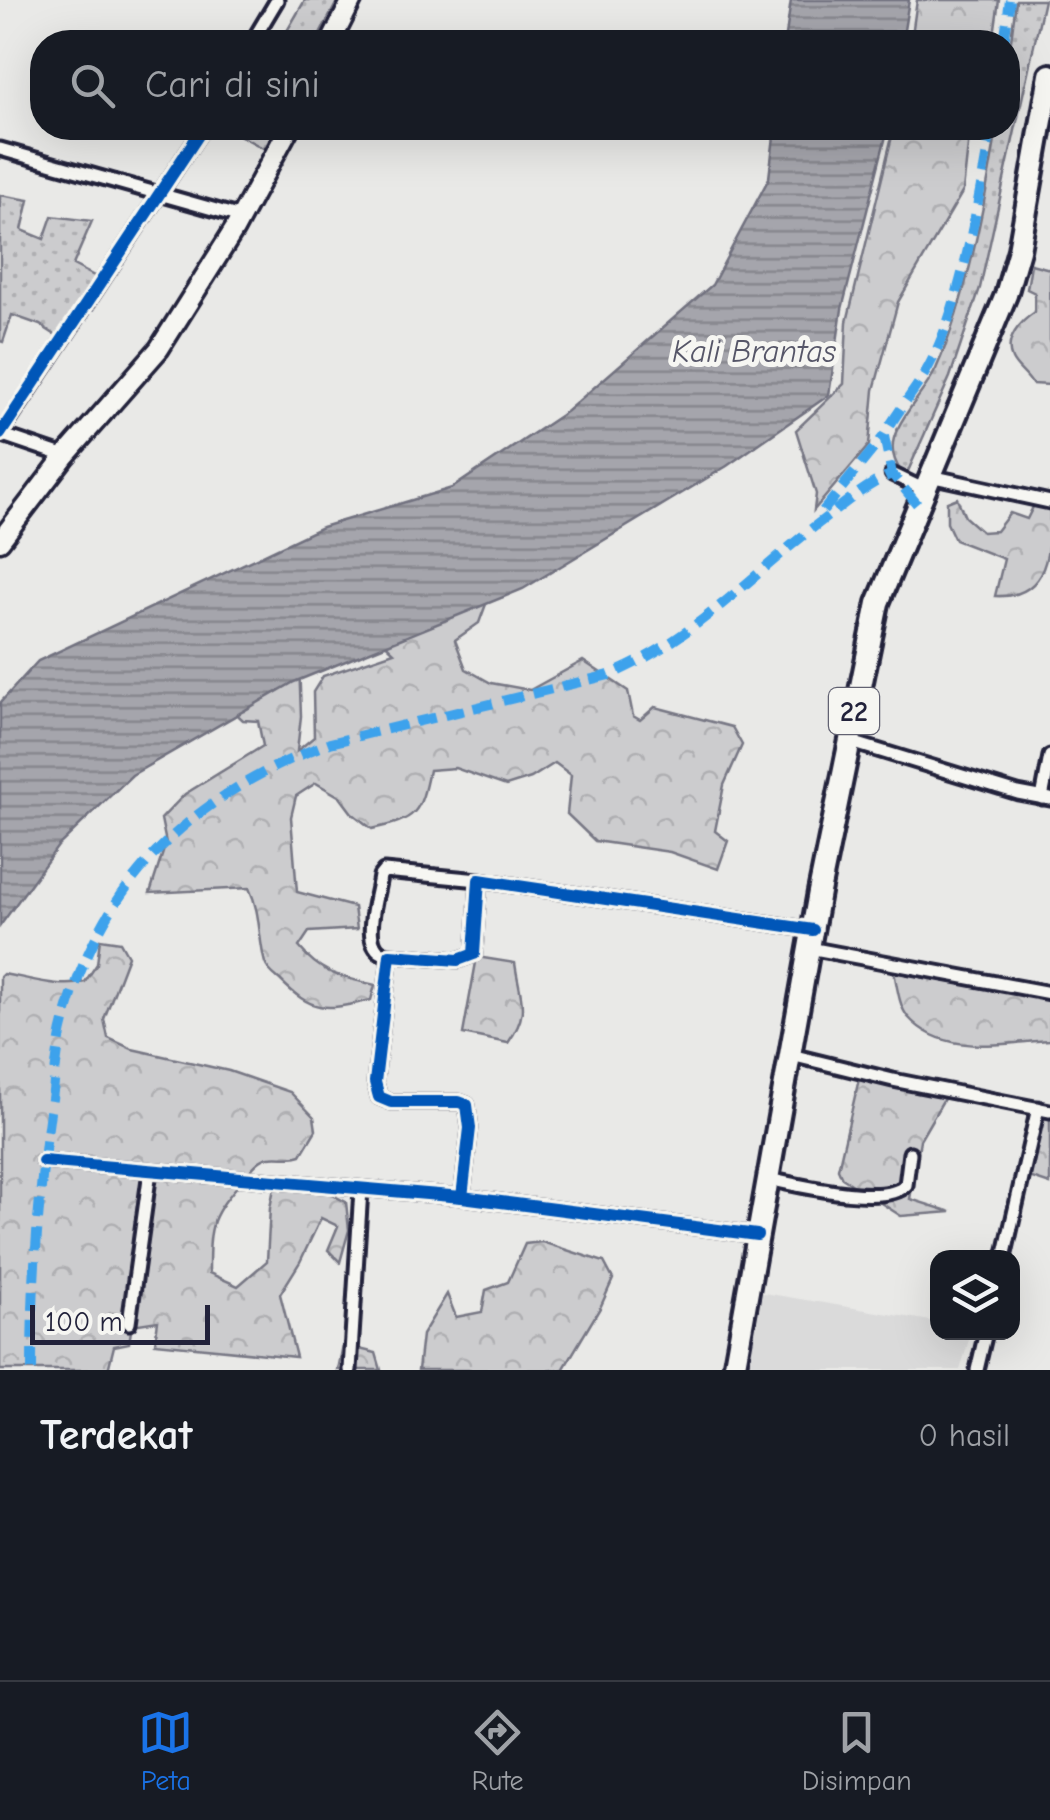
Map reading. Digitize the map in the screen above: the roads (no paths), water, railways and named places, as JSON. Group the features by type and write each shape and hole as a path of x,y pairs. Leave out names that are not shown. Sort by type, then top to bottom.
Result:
{"highway":[{"name":"22","path":"734,1370 848,740 878,603 1006,295 1046,125 1050,75"}],"main road":[{"path":"337,30 352,0"},
{"path":"0,542 65,456 159,350 241,217 283,140"}],"street":[{"path":"259,30 276,0"},
{"path":"65,456 0,434 167,194 197,140"},
{"path":"0,149 241,217"},
{"path":"892,474 1050,502"},
{"path":"848,740 1046,798 1050,756"},
{"path":"480,880 474,954 458,960 379,954 373,948 371,937 384,871 480,880 811,939 1050,993"},
{"path":"390,955 377,1048 376,1091 378,1097 390,1102 466,1105 470,1128 462,1198"},
{"path":"791,1055 1044,1110 1006,1250"},
{"path":"768,1179 861,1194 892,1194 906,1186 910,1153"},
{"path":"43,1161 462,1198 758,1235"},
{"path":"129,1323 150,1171"},
{"path":"350,1370 361,1189"},
{"path":"977,1370 984,1340"}],"water":[{"path":"791,0 909,0 904,30 787,30"},
{"name":"Kali Brantas","path":"774,140 885,140 842,309 829,395 727,466 523,589 294,682 132,775 58,846 0,926 0,703 38,661 322,527 452,488 567,411 712,285 769,178"}]}
